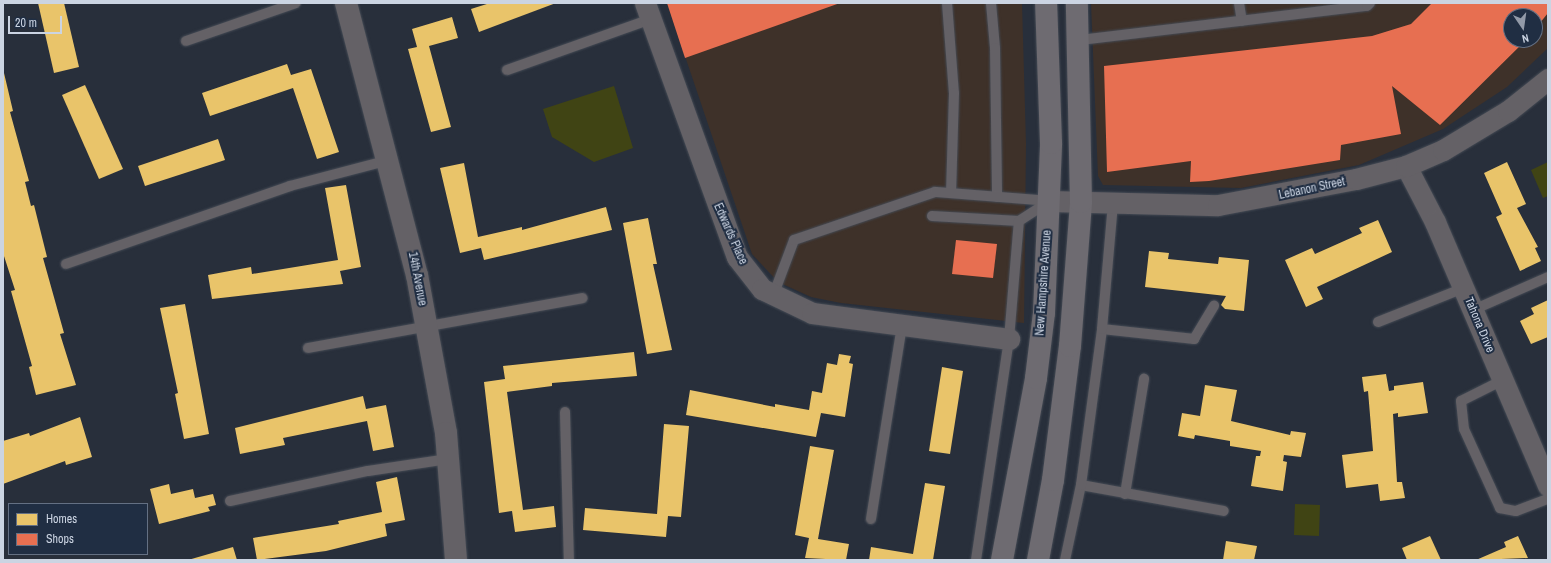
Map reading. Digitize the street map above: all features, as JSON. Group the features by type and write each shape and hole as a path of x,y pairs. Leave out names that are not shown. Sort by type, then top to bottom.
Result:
{"main road":[{"name":"New Hampshire Avenue","path":"1002,560 1036,378 1049,201 1051,143 1046,3"},
{"path":"1038,560 1053,480 1069,354 1082,202 1080,40 1078,3"}],"street":[{"name":"14th Avenue","path":"346,3 390,159 427,329 448,459 456,560"},
{"name":"Edwards Place","path":"648,11 737,257 754,281 773,296 812,313 1009,338"},
{"name":"Lebanon Street","path":"1049,201 1113,204 1245,203 1406,166 1477,131 1548,79"},
{"name":"Tahona Drive","path":"1406,166 1464,288 1548,486"}],"lane":[{"path":"186,41 296,3"},
{"path":"947,3 954,93 951,194"},
{"path":"991,3 996,48 997,197"},
{"path":"1239,3 1242,21"},
{"path":"1080,40 1367,6 1370,3"},
{"path":"507,70 648,11"},
{"path":"66,264 290,186 390,159"},
{"path":"773,296 794,240 936,192 1049,201"},
{"path":"932,216 1019,221 1049,201"},
{"path":"1065,560 1081,485 1102,329 1113,204"},
{"path":"976,560 1009,338 1019,221"},
{"path":"1473,310 1548,278"},
{"path":"1378,322 1464,288"},
{"path":"308,348 427,329 582,298"},
{"path":"1102,329 1194,339 1214,306"},
{"path":"871,519 902,325"},
{"path":"1125,494 1144,380"},
{"path":"1503,380 1460,401 1464,429 1500,508 1516,511 1548,499"},
{"path":"565,412 569,560"},
{"path":"230,501 368,471 448,459"},
{"path":"1081,485 1224,511"}],"shaded area":[{"path":"667,3 1022,3 1026,144 1024,323 841,303 811,297 778,282 752,254"},
{"path":"1091,3 1548,3 1548,48 1507,87 1443,129 1359,165 1241,188 1103,185 1098,176"}],"green space":[{"path":"614,86 633,148 594,162 552,137 543,109"},
{"path":"1548,162 1548,196 1543,198 1531,170"},
{"path":"1295,504 1320,505 1319,536 1294,535"}],"building: Homes":[{"path":"38,3 64,3 79,67 54,73"},
{"path":"490,3 556,3 479,32 471,9"},
{"path":"452,17 458,38 429,46 451,127 431,132 408,49 417,47 412,29"},
{"path":"287,64 291,75 311,69 339,152 317,159 293,88 210,116 202,93"},
{"path":"4,73 13,111 10,112 29,181 25,182 31,206 34,205 47,257 43,258 64,333 60,334 76,385 36,395 29,367 32,366 11,291 15,290 3,253"},
{"path":"85,85 123,169 99,179 62,95"},
{"path":"218,139 225,160 145,186 138,166"},
{"path":"1507,162 1526,204 1517,208 1538,247 1535,248 1541,261 1520,271 1496,217 1502,214 1484,173"},
{"path":"464,163 478,237 522,227 522,230 606,207 612,230 484,260 481,248 460,253 440,168"},
{"path":"346,185 361,267 340,271 343,284 212,299 208,275 251,267 252,274 338,260 325,188"},
{"path":"648,218 657,264 653,264 672,350 647,354 623,223"},
{"path":"1378,220 1392,252 1317,287 1323,299 1306,307 1285,260 1312,248 1315,254 1362,233 1359,228"},
{"path":"1149,251 1169,253 1168,259 1218,264 1219,257 1249,260 1244,311 1225,309 1221,305 1226,296 1145,287"},
{"path":"1548,300 1548,337 1531,344 1520,321 1534,314 1531,308"},
{"path":"185,304 209,434 184,439 175,394 178,393 160,308"},
{"path":"634,352 637,376 552,383 552,386 507,392 523,510 554,506 556,527 515,532 512,511 499,513 484,382 505,379 503,366"},
{"path":"839,354 851,356 849,363 853,364 845,417 821,413 816,437 686,415 690,390 775,407 775,404 809,410 812,391 822,393 827,363 837,365"},
{"path":"942,367 963,371 950,454 929,451"},
{"path":"1386,374 1389,391 1394,390 1394,386 1423,382 1428,413 1398,417 1398,413 1393,414 1397,482 1402,482 1405,498 1380,501 1378,484 1346,488 1342,455 1373,451 1368,391 1364,392 1362,377"},
{"path":"1205,385 1237,390 1231,421 1290,435 1291,431 1306,433 1301,457 1284,455 1283,461 1287,462 1283,491 1251,486 1256,456 1260,456 1261,451 1230,446 1230,441 1195,435 1194,439 1178,436 1182,413 1200,416"},
{"path":"363,396 366,409 386,405 394,447 373,451 367,421 283,438 285,445 240,454 235,428"},
{"path":"80,417 92,457 66,465 65,461 3,484 3,441 29,433 30,436"},
{"path":"664,424 689,426 681,517 668,516 666,537 583,530 585,508 657,514"},
{"path":"810,446 834,450 818,539 849,544 846,560 805,558 809,538 795,535"},
{"path":"397,477 405,520 385,524 387,536 326,551 257,560 253,538 339,524 338,521 382,512 376,482"},
{"path":"925,483 945,486 933,560 869,560 871,547 913,554"},
{"path":"169,484 171,494 193,489 195,498 213,494 216,505 208,507 210,511 159,524 150,489"},
{"path":"1430,536 1441,560 1407,560 1402,548"},
{"path":"1518,536 1528,558 1476,560 1506,547 1504,542"},
{"path":"1226,541 1257,546 1254,560 1223,560"},
{"path":"233,547 237,560 188,560"}],"building: Shops":[{"path":"667,3 840,3 685,58"},
{"path":"1432,3 1548,3 1548,13 1543,19 1543,8 1503,8 1503,48 1518,48 1440,125 1392,86 1401,134 1341,145 1340,160 1209,181 1190,182 1191,161 1107,172 1104,66 1372,36 1411,24"},
{"path":"956,240 997,244 993,278 952,274"}]}
